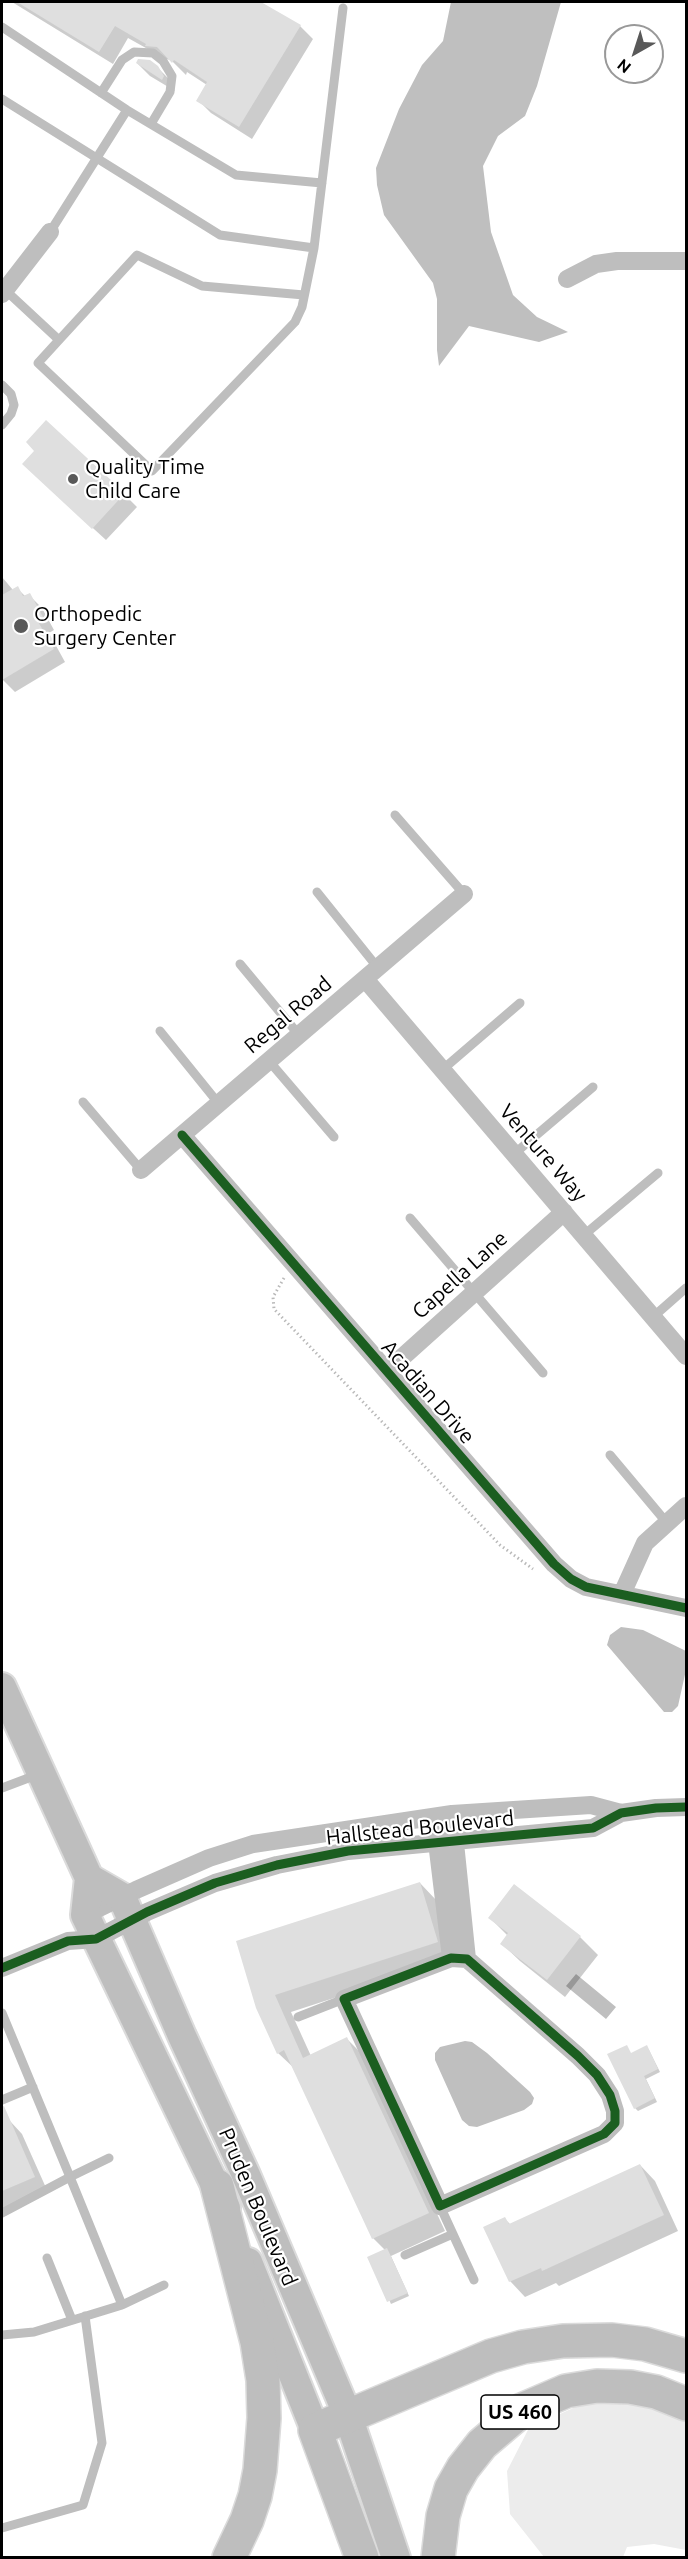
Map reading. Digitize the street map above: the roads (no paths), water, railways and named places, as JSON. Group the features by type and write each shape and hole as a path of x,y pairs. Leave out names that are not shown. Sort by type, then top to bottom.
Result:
{"highway":[{"path":"217,2186 257,2342 264,2409 260,2470 255,2496 247,2520 229,2558"},
{"path":"315,2430 491,2356 523,2348 563,2341 612,2340 645,2344 687,2356"},
{"name":"US 460","path":"438,2558 443,2516 455,2482 482,2444 522,2410 566,2391 597,2386 630,2386 687,2403"},
{"name":"Pruden Boulevard","path":"315,2430 362,2558"}],"main road":[{"path":"4,1699 89,1878 91,1927"},
{"path":"89,1878 127,1908"},
{"name":"Pruden Boulevard","path":"127,1908 246,2175 348,2416 396,2558"},
{"name":"Pruden Boulevard","path":"91,1927 149,2052 217,2186 315,2430"}],"street":[{"path":"3,290 50,232"},
{"path":"567,279 596,264 616,261 687,261"},
{"name":"Regal Road","path":"141,1170 464,894"},
{"name":"Venture Way","path":"371,973 442,1070 687,1356"},
{"name":"Acadian Drive","path":"182,1135 554,1564 571,1580 586,1587 687,1608"},
{"name":"Capella Lane","path":"387,1371 564,1212"},
{"path":"622,1594 645,1543 687,1506"},
{"name":"Hallstead Boulevard","path":"91,1927 209,1858 253,1844 443,1816 591,1804 621,1813"},
{"name":"Hallstead Boulevard","path":"127,1908 277,1865 348,1851 593,1828 621,1813 656,1808 687,1807"},
{"path":"443,1816 459,1958 578,2056 597,2075 610,2095 615,2111 615,2123 604,2134 440,2206 344,1999 459,1958"},
{"path":"2,1968 68,1941 127,1908"},
{"path":"68,1941 91,1927"}],"lane":[{"path":"304,295 202,286 136,255 38,363 152,471 294,322 304,295 314,248 343,8"},
{"path":"2,27 127,110 236,175 322,183"},
{"path":"101,93 122,60 134,52 153,53 164,61 172,76 170,92 151,124"},
{"path":"2,99 220,235 314,248"},
{"path":"50,232 127,110"},
{"path":"3,290 59,340"},
{"path":"2,385 11,394 14,405 11,414 2,425"},
{"path":"394,815 464,894"},
{"path":"317,892 371,973"},
{"path":"240,964 299,1035"},
{"path":"442,1070 520,1003"},
{"path":"160,1030 219,1104"},
{"path":"269,1061 334,1137"},
{"path":"514,1154 593,1087"},
{"path":"83,1102 141,1170"},
{"path":"584,1235 658,1173"},
{"path":"410,1218 543,1373"},
{"path":"653,1317 687,1288"},
{"path":"610,1455 667,1523"},
{"path":"2,1788 41,1773"},
{"path":"298,2017 344,1999"},
{"path":"2,2013 122,2305"},
{"path":"2,2100 33,2087"},
{"path":"2,2213 109,2158"},
{"path":"440,2206 474,2280"},
{"path":"405,2255 453,2234"},
{"path":"47,2258 72,2320"},
{"path":"2,2335 34,2332 122,2305 164,2285"},
{"path":"2,2528 83,2505 102,2443 85,2316"}],"place":[{"name":"Quality Time Child Care","path":"73,479"},
{"name":"Orthopedic Surgery Center","path":"21,626"}]}
